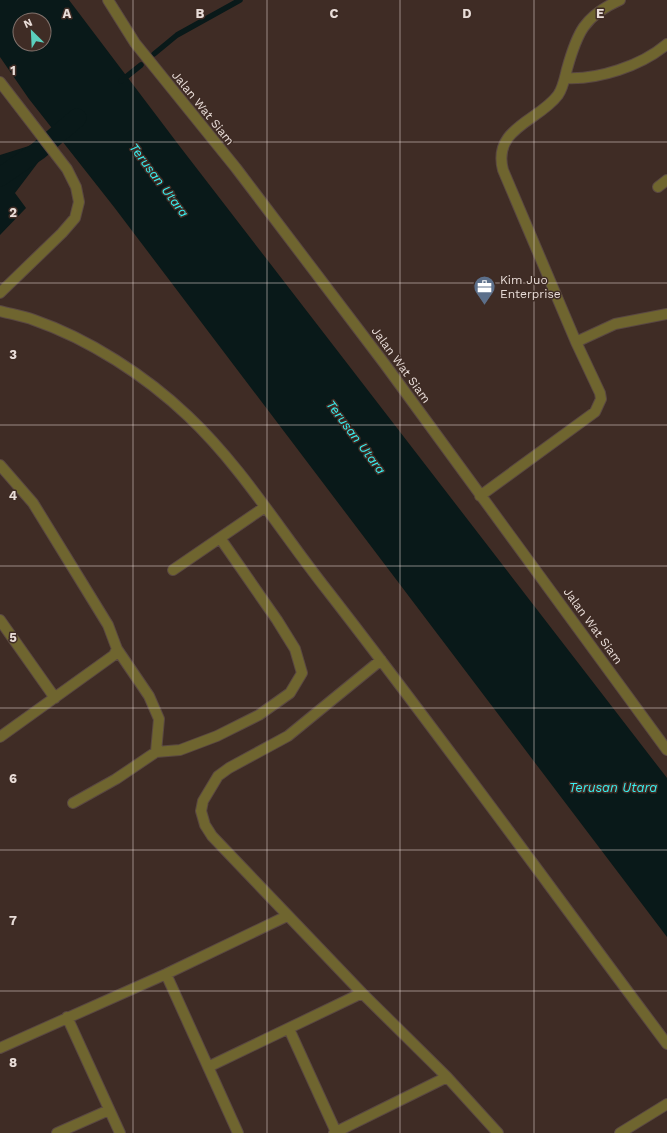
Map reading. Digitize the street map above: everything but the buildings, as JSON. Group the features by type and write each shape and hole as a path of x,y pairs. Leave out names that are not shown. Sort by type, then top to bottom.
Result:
{"street":[{"name":"Jalan Wat Siam","path":"108,0 136,44 236,168 384,363 667,750"},
{"path":"480,496 596,412 601,399 600,393 576,342 503,170 500,159 502,149 507,139 520,126 559,94 579,32 589,19 620,0"},
{"path":"565,78 581,79 598,76 641,60 667,44"},
{"path":"0,293 62,234 75,218 79,202 76,187 67,169 15,100 1,85"},
{"path":"658,187 667,180"},
{"path":"0,311 34,320 79,339 141,377 197,426 216,446 265,507 381,660 667,1044"},
{"path":"576,342 616,324 667,314"},
{"path":"0,465 33,503 108,625 118,649 149,696 159,719 156,752"},
{"path":"173,570 265,507"},
{"path":"73,802 116,778 156,752 180,750 217,736 259,715 290,693 302,673 292,643 220,538"},
{"path":"0,620 55,698"},
{"path":"0,737 114,655 118,649"},
{"path":"381,660 288,736 218,776 203,801 201,811 205,825 212,836 286,916 447,1077 498,1133"},
{"path":"0,1048 166,974 286,916"},
{"path":"166,974 238,1133"},
{"path":"208,1067 362,993"},
{"path":"67,1017 120,1133"},
{"path":"289,1029 335,1132 447,1077"},
{"path":"620,1133 667,1104"},
{"path":"57,1133 109,1110"}],"water":[{"name":"Terusan Utara","path":"0,0 69,0 181,148 667,778 667,937 114,207 29,99 0,57"},
{"path":"32,145 43,156 15,193 26,208 0,235 0,155"}],"waterway":[{"path":"154,54 177,35 240,0"},
{"path":"121,81 141,65"},
{"path":"0,177 38,151 77,118"}],"place":[{"name":"Kim Juo Enterprise","path":"484,306"}]}
